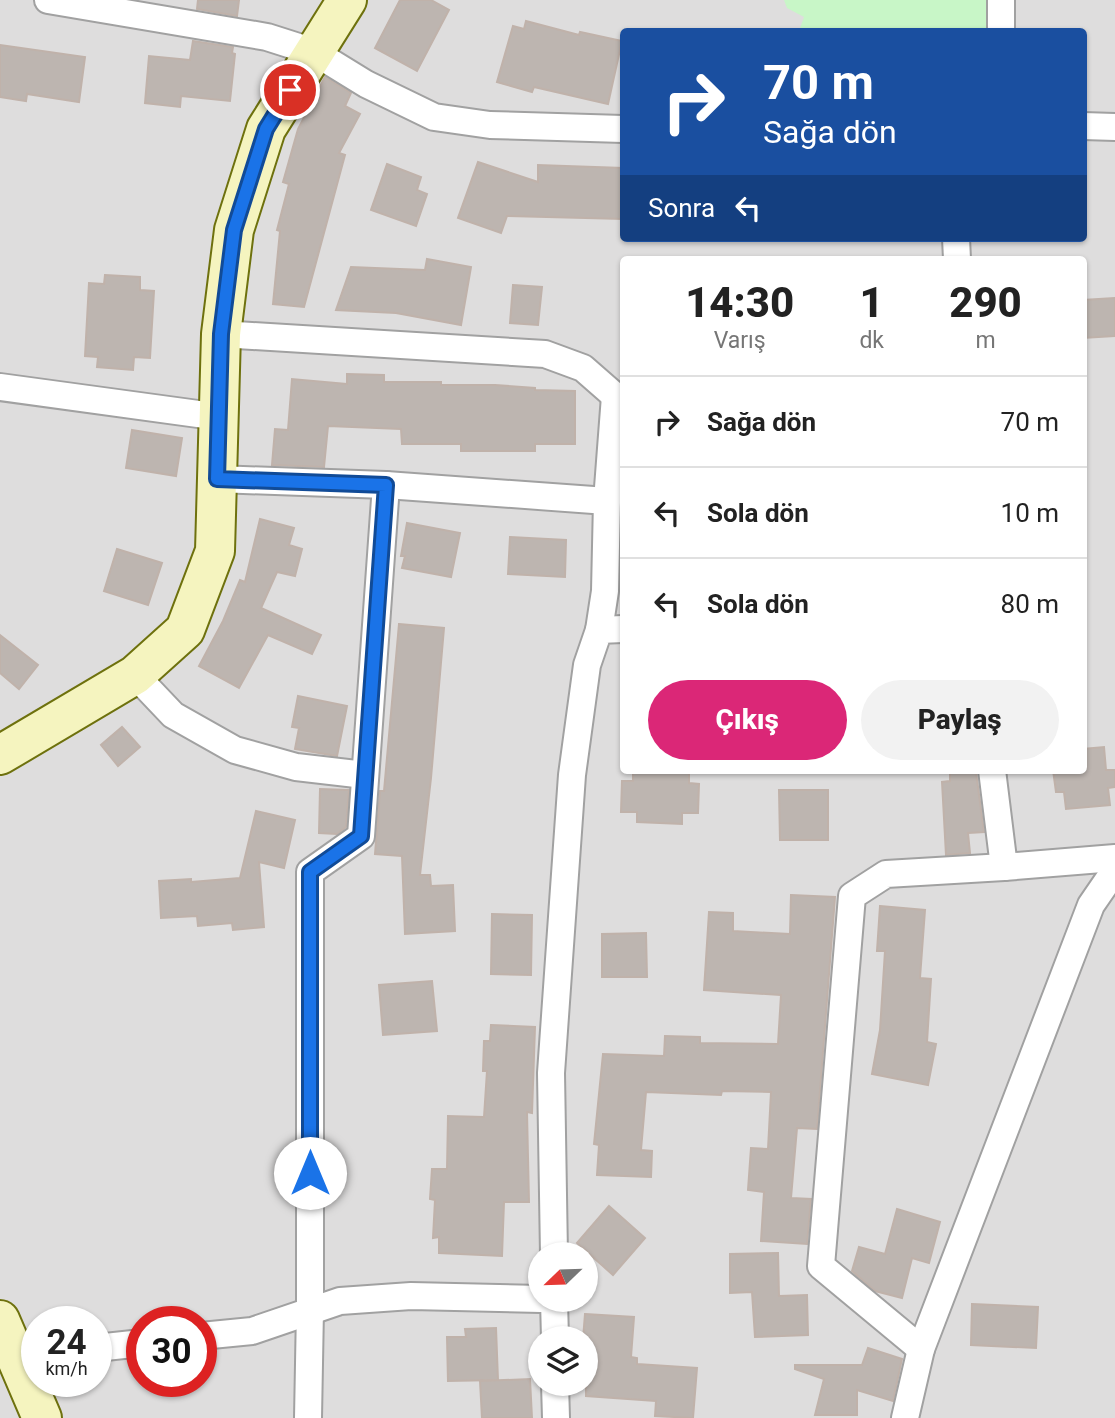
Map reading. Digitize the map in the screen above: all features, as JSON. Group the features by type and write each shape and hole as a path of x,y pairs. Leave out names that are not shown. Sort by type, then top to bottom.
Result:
{"street":[{"path":"48,0 267,37 314,52 366,84 433,117 490,125 620,129"},
{"path":"0,755 135,675 185,630 215,551 221,334 234,230 266,129 347,0"},
{"path":"1001,0 1001,28"},
{"path":"1087,126 1115,127"},
{"path":"221,334 545,354 583,368 619,396 607,501 605,591 611,630 587,665 572,775 551,1073 554,1242"},
{"path":"0,387 220,417"},
{"path":"217,479 386,485 607,501"},
{"path":"309,1418 310,872 361,836 386,485"},
{"path":"135,675 173,715 235,750 296,767 365,775"},
{"path":"992,774 1004,867"},
{"path":"921,1349 821,1266 852,896 886,874 1115,858"},
{"path":"905,1418 921,1349 1091,905 1115,870"},
{"path":"217,1334 252,1331 310,1309 340,1301 411,1296 528,1299"},
{"path":"0,1320 21,1349"},
{"path":"555,1396 556,1418"},
{"path":"37,1397 42,1418"}],"shaded area":[{"path":"0,0 1115,0 1115,1418 0,1418"}],"green space":[{"path":"784,0 990,0 988,28 800,28 804,17 787,8"}],"building":[{"path":"198,0 239,0 237,16 197,9"},
{"path":"400,0 431,0 449,10 417,71 375,48"},
{"path":"526,21 579,35 580,32 620,41 608,104 534,87 532,92 497,82 513,26 524,29"},
{"path":"193,41 233,47 232,53 235,54 230,101 181,96 180,107 145,103 149,56 190,60"},
{"path":"0,45 85,57 79,102 27,94 26,101 0,97"},
{"path":"325,77 351,93 345,106 360,114 339,153 345,155 304,307 273,304 280,231 277,230 289,184 283,182 298,129"},
{"path":"478,162 538,182 538,165 620,168 620,219 507,216 501,233 458,218"},
{"path":"387,164 421,177 417,190 427,194 416,226 371,210"},
{"path":"427,259 471,267 461,325 396,313 336,310 351,267 425,270"},
{"path":"105,275 140,277 140,290 154,291 150,358 134,357 133,370 97,367 98,357 85,356 89,283 104,284"},
{"path":"513,285 542,287 538,325 510,323"},
{"path":"1115,298 1115,336 1087,338 1087,300"},
{"path":"347,374 384,375 384,382 441,382 441,385 495,385 575,391 575,444 535,444 535,451 461,451 461,444 402,444 401,429 328,426 324,467 272,465 275,429 288,430 292,379 347,384"},
{"path":"132,430 182,438 176,476 126,468"},
{"path":"260,519 294,528 289,545 302,549 295,576 277,572 261,608 321,635 312,654 268,635 239,688 199,666 223,621 240,580 245,582"},
{"path":"407,523 460,533 451,577 402,568 405,556 401,556"},
{"path":"510,537 566,540 565,577 508,574"},
{"path":"117,549 162,563 148,605 104,591"},
{"path":"399,624 444,628 420,875 430,875 431,886 453,885 455,931 405,934 402,856 375,854 380,791 384,791"},
{"path":"0,635 38,665 19,689 0,673"},
{"path":"298,696 347,706 337,756 295,749 299,728 292,727"},
{"path":"122,727 140,747 118,766 101,745"},
{"path":"1104,747 1106,770 1115,770 1115,787 1108,788 1110,805 1066,809 1064,792 1056,792 1054,774 1087,774 1087,749"},
{"path":"633,774 689,774 689,783 699,784 698,813 682,813 682,824 637,822 637,812 621,812 622,781 633,781"},
{"path":"950,774 976,774 984,832 968,833 970,853 946,855 942,782 950,781"},
{"path":"320,789 349,790 346,827 337,834 319,833"},
{"path":"779,790 828,790 828,840 780,840"},
{"path":"256,811 295,820 284,868 259,862 264,927 233,930 232,923 198,926 197,916 161,918 159,881 191,879 191,882 240,878"},
{"path":"791,895 835,897 817,1129 797,1128 791,1198 811,1199 807,1244 761,1241 764,1192 748,1190 751,1148 768,1149 771,1092 722,1091 721,1095 646,1092 641,1150 652,1151 651,1177 597,1175 599,1145 594,1144 603,1054 664,1056 665,1036 700,1037 700,1043 778,1044 781,995 704,990 709,912 733,913 733,931 790,934"},
{"path":"880,906 925,910 920,978 931,979 927,1042 936,1044 928,1085 872,1074 880,1030 885,951 877,951"},
{"path":"492,914 532,915 531,975 491,974"},
{"path":"646,933 647,977 602,977 602,934"},
{"path":"432,981 437,1031 383,1035 379,985"},
{"path":"491,1025 535,1027 532,1113 527,1112 529,1202 504,1202 502,1256 439,1253 439,1237 433,1238 435,1200 430,1199 432,1169 447,1169 448,1116 484,1117 487,1071 483,1071 484,1041 490,1041"},
{"path":"609,1206 645,1238 613,1275 598,1262 598,1242 578,1242"},
{"path":"897,1209 940,1222 929,1263 912,1258 902,1298 875,1291 852,1271 859,1247 885,1254"},
{"path":"778,1253 779,1296 807,1295 808,1335 755,1337 752,1292 730,1293 730,1254"},
{"path":"972,1304 1038,1307 1036,1348 971,1345"},
{"path":"585,1314 634,1317 631,1357 637,1358 637,1364 697,1368 693,1418 655,1416 656,1401 586,1396 598,1396 598,1326 584,1326"},
{"path":"496,1328 498,1380 448,1381 447,1337 466,1337 465,1329"},
{"path":"868,1348 902,1359 893,1401 857,1390 857,1415 815,1415 824,1379 795,1369 795,1365 862,1365"},
{"path":"528,1379 532,1418 482,1418 480,1381"}],"route":[{"path":"290,90 266,129 234,230 221,334 217,479 386,485 361,836 310,872 310,1173"}]}
